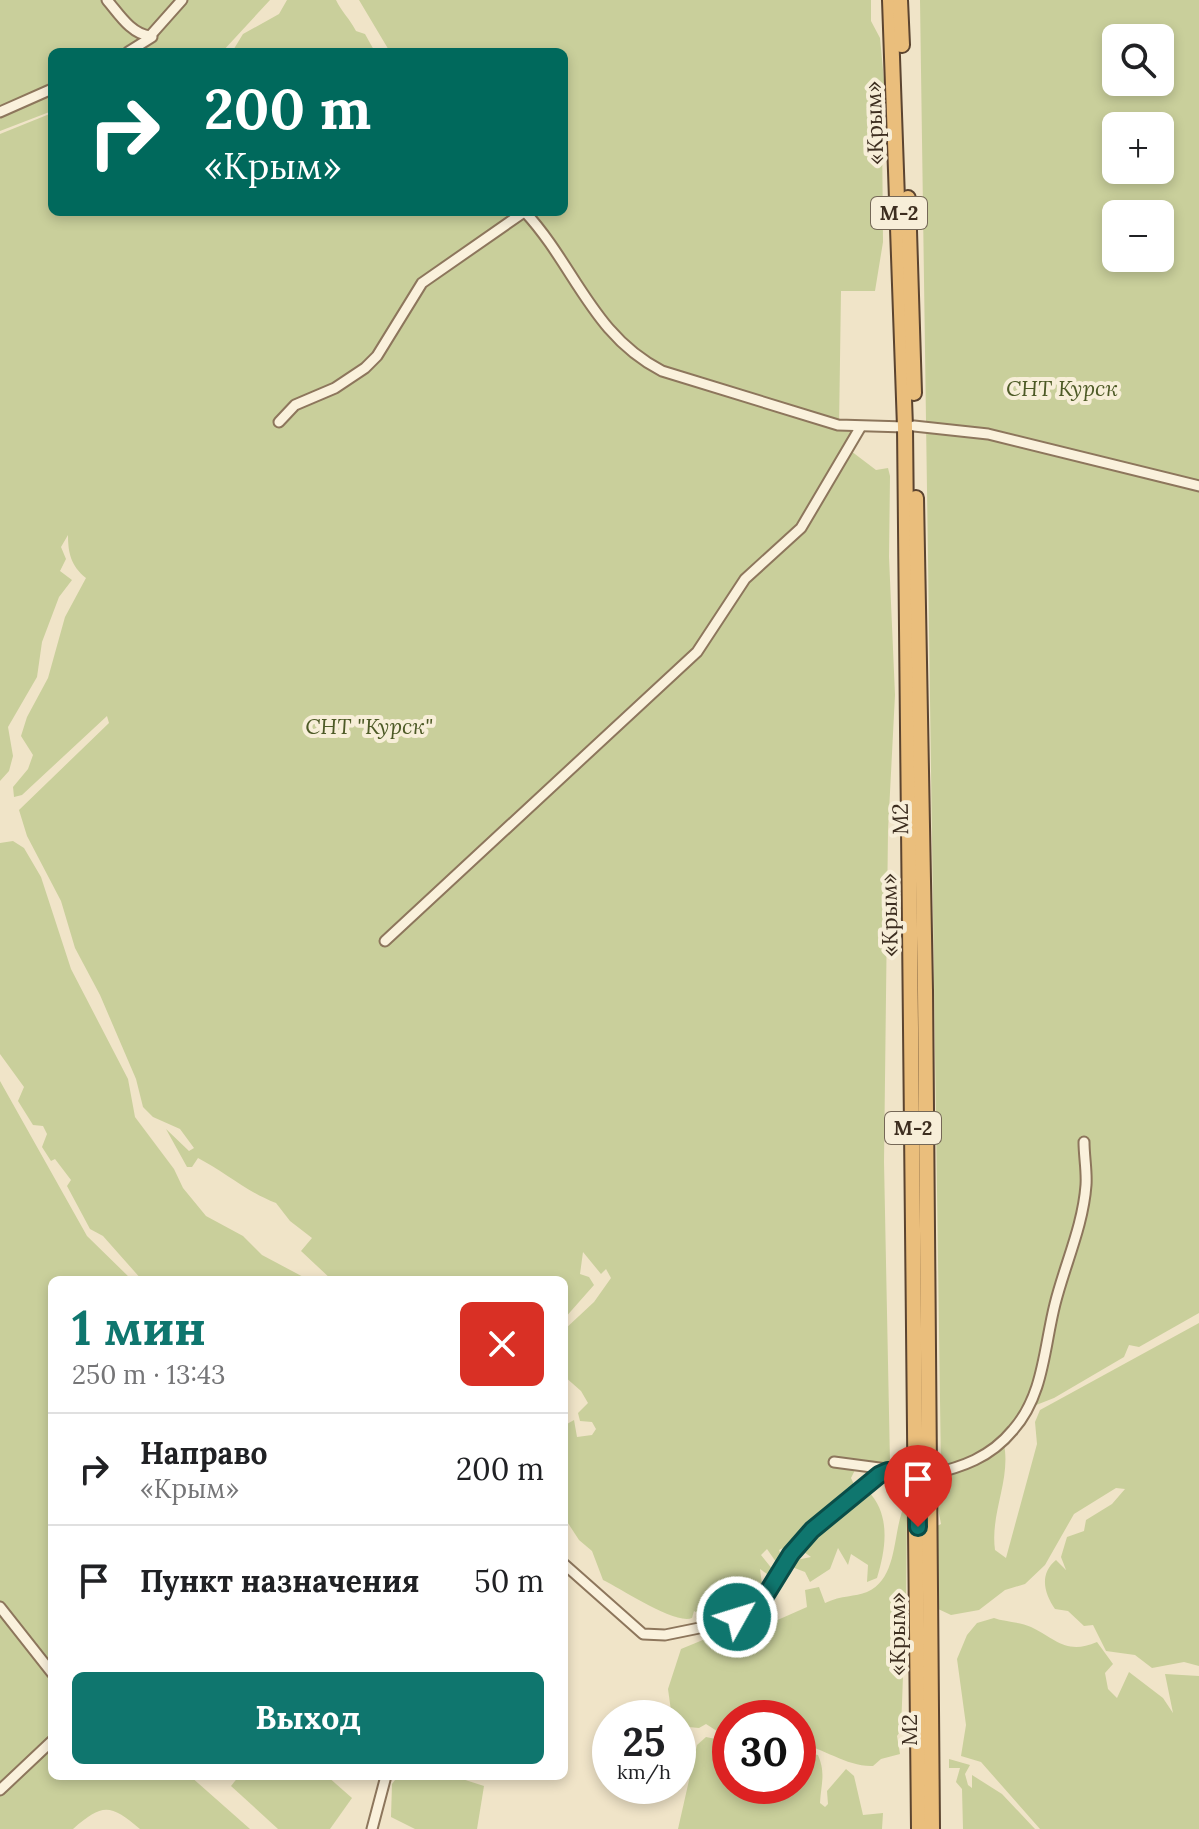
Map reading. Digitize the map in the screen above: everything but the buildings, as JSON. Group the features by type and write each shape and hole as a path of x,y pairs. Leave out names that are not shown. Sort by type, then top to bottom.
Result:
{"highway":[{"name":"«Крым»","path":"890,0 910,427 923,1474 919,1829"},
{"path":"900,0 910,427"},
{"name":"М2","path":"923,1474 932,1829"}],"street":[{"path":"107,0 140,35 156,34"},
{"path":"134,48 156,34 182,0"},
{"path":"0,112 48,91"},
{"path":"279,422 295,405 335,388 365,368 377,356 422,283 518,216"},
{"path":"527,216 622,347 662,371 838,425 988,434 1199,486"},
{"path":"385,941 697,652 745,579 801,528 860,428"},
{"path":"834,1462 923,1474 975,1462 1013,1431 1027,1411 1040,1375 1055,1303 1083,1209 1086,1173 1084,1142"},
{"path":"568,1568 643,1634 665,1635 714,1625 737,1617 762,1601 791,1554 812,1530 838,1512 866,1482 888,1471"},
{"path":"0,1607 48,1668"},
{"path":"0,1790 48,1745"},
{"path":"372,1829 384,1780"}],"green space":[{"path":"0,0 179,0 129,48 48,48 48,113 0,131"},
{"path":"185,0 270,0 226,48 137,48 155,37"},
{"path":"287,0 336,0 356,31 365,34 373,48 234,48 243,34 279,14"},
{"name":"СНТ \"Курск\"","path":"359,0 871,0 871,21 880,38 888,123 882,125 883,242 875,291 841,291 839,428 855,432 851,451 876,470 888,468 890,476 889,557 895,695 888,831 884,1162 890,1463 881,1471 856,1468 851,1478 858,1493 868,1491 875,1500 883,1521 884,1544 880,1567 877,1578 867,1582 868,1565 851,1554 848,1565 838,1548 830,1569 810,1582 805,1572 792,1567 796,1560 811,1557 801,1550 806,1543 798,1540 779,1550 782,1558 776,1562 767,1549 761,1555 773,1570 767,1574 760,1569 763,1592 747,1604 706,1618 694,1611 692,1618 674,1616 603,1580 592,1551 579,1540 568,1523 568,1423 574,1420 577,1437 592,1435 596,1429 592,1422 580,1421 578,1413 588,1403 581,1391 568,1380 568,1326 594,1302 611,1278 606,1269 601,1274 583,1252 580,1274 589,1277 594,1285 568,1314 568,1276 328,1276 301,1251 312,1238 290,1221 276,1203 198,1158 192,1167 187,1167 166,1129 189,1151 194,1148 180,1129 153,1117 143,1107 136,1079 100,995 75,948 61,901 27,836 19,810 109,723 107,716 22,795 14,797 13,787 28,769 33,755 21,736 27,717 48,678 65,617 86,578 71,559 68,535 61,547 66,559 60,571 72,580 59,597 42,642 37,677 8,727 13,756 9,771 0,781 0,134 48,115 48,216 568,216 568,48 388,48"},
{"name":"СНТ Курск","path":"920,0 1199,0 1199,1313 1139,1347 1129,1345 1124,1357 1054,1398 1026,1409 1015,1425 987,1450 941,1470"},
{"path":"13,841 24,848 41,877 71,969 128,1079 135,1117 174,1169 183,1188 206,1216 243,1236 262,1255 301,1276 138,1276 103,1236 90,1229 67,1186 71,1180 55,1159 51,1161 42,1147 47,1134 43,1126 33,1125 18,1101 24,1087 0,1054 0,843"},
{"path":"0,1081 87,1236 128,1276 48,1276 48,1780 195,1780 250,1829 140,1829 114,1811 106,1810 92,1815 73,1829 0,1829"},
{"path":"1199,1323 1199,1666 1184,1662 1152,1668 1135,1655 1106,1651 1093,1625 1084,1626 1068,1611 1055,1609 1048,1597 1045,1577 1051,1565 1056,1560 1066,1570 1061,1557 1067,1537 1084,1531 1086,1520 1112,1504 1125,1489 1116,1488 1074,1514 1045,1565 1025,1584 1005,1590 979,1610 951,1615 936,1608 933,1528 941,1524 933,1482 976,1465 1004,1444 1005,1471 994,1536 995,1550 1006,1558 1037,1444 1035,1422 1040,1410"},
{"path":"907,1501 906,1612 899,1639 903,1676 901,1730 897,1736 900,1754 881,1759 873,1766 863,1766 816,1749 816,1700 712,1700 712,1728 706,1724 699,1728 696,1728 696,1700 670,1700 668,1689 681,1649 727,1630 736,1634 746,1626 773,1622 807,1607 805,1590 819,1587 825,1603 867,1592 878,1585 890,1563"},
{"path":"994,1618 1027,1625 1070,1646 1087,1646 1097,1642 1113,1664 1105,1673 1108,1689 1117,1698 1129,1672 1163,1698 1173,1713 1165,1674 1199,1676 1199,1829 1040,1829 981,1762 961,1756 966,1725 957,1659 967,1635 977,1623"},
{"path":"706,1737 712,1738 712,1804 816,1804 816,1755 822,1774 820,1803 825,1807 828,1804 827,1791 846,1769 854,1776 863,1815 883,1813 882,1829 678,1829 684,1804 696,1804 697,1745"},
{"path":"949,1759 970,1765 965,1774 968,1785 972,1788 972,1775 1002,1794 1035,1829 963,1829 962,1789 956,1782 960,1768 949,1768"},
{"path":"236,1780 332,1780 352,1798 330,1829 278,1829 231,1786"},
{"path":"395,1780 465,1780 484,1786 477,1829 415,1829 391,1817 392,1784"}],"route":[{"path":"737,1617 762,1601 801,1541 838,1512 856,1490 879,1475 888,1471 917,1473 918,1527"}]}
